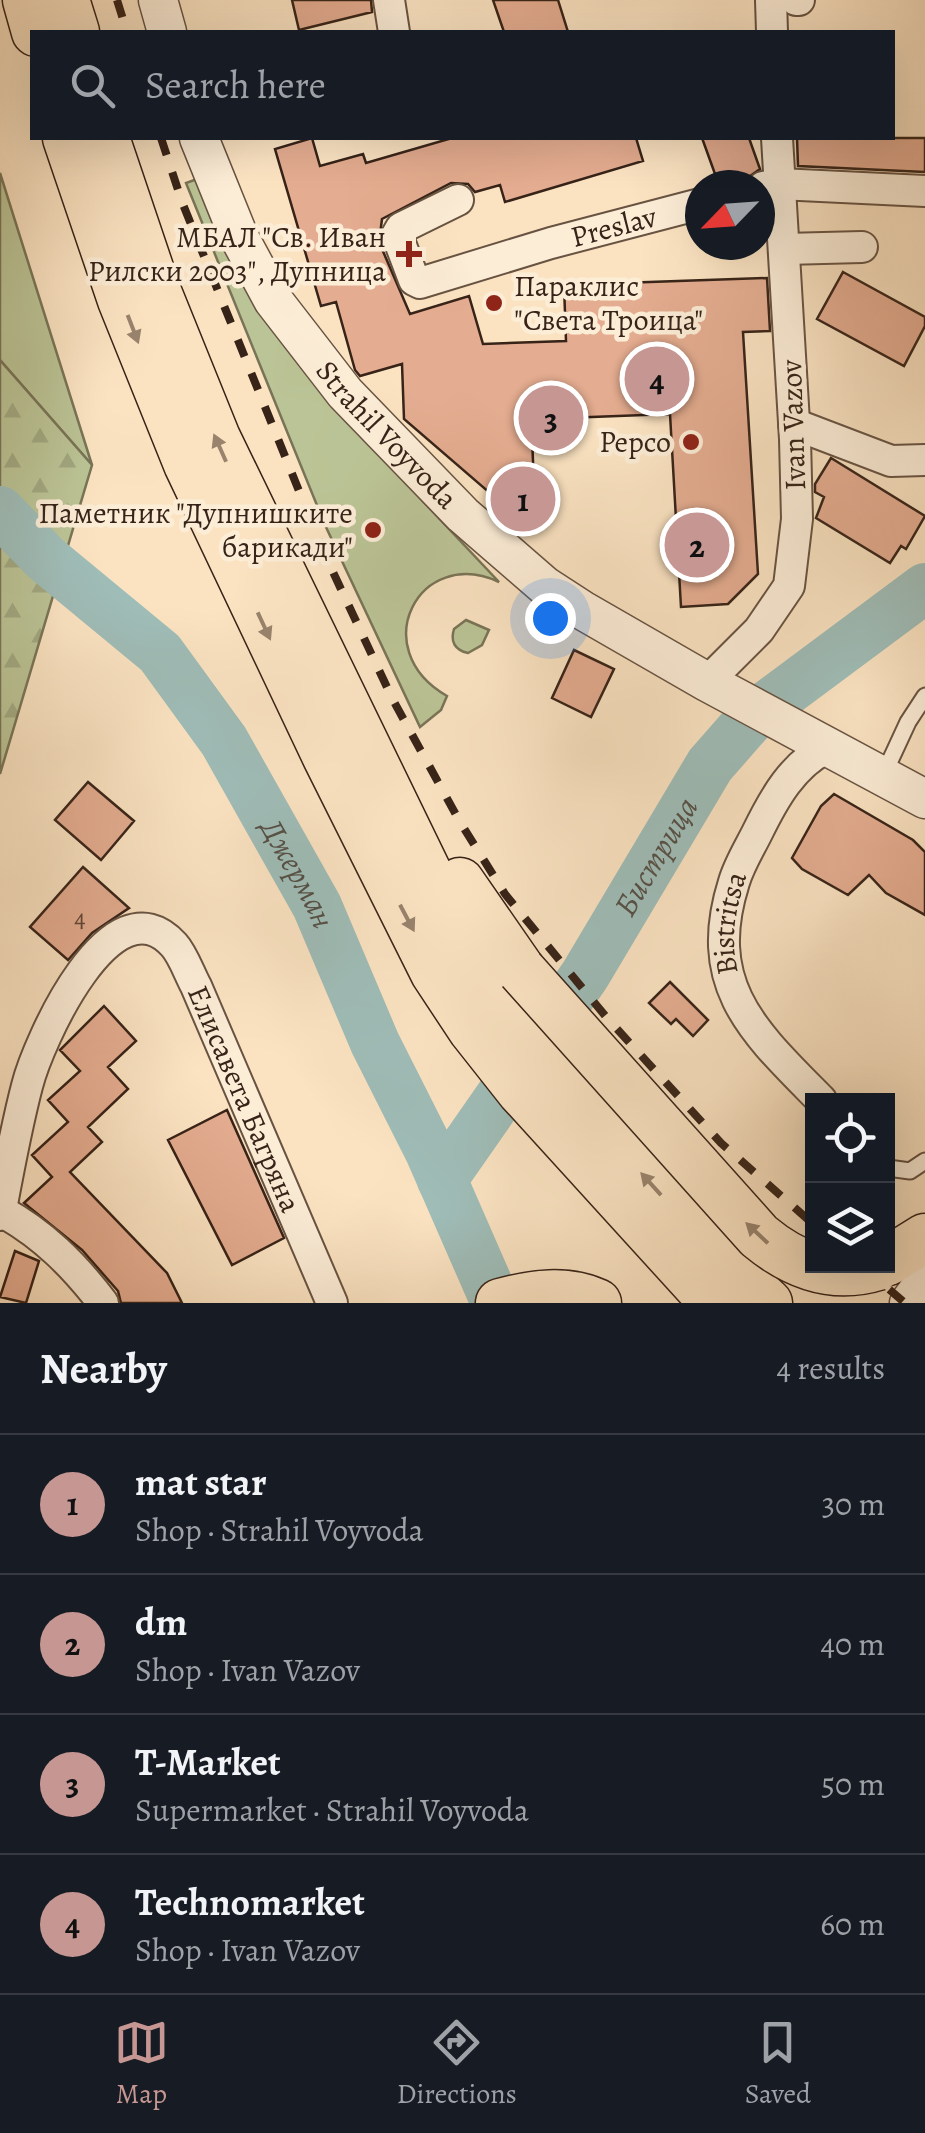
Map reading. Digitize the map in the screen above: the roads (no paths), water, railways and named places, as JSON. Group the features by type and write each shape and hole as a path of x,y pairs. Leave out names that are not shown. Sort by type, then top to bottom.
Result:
{"main road":[{"path":"27,0 35,30"},
{"path":"66,0 74,30"},
{"path":"68,140 122,300 188,464 435,973 498,1001 760,1236 789,1257 822,1270 857,1272 906,1258"},
{"path":"107,140 185,364 269,553 472,903 498,1001 535,1078 714,1303"},
{"path":"535,1078 654,1188 729,1268 768,1303"},
{"path":"511,1300 560,1294 598,1303"}],"street":[{"path":"158,0 166,30"},
{"path":"389,0 394,30"},
{"path":"771,0 772,30"},
{"name":"Strahil Voyvoda","path":"200,140 239,237 273,300 312,354 390,442 463,515 546,586 582,610 925,799"},
{"name":"Ivan Vazov","path":"772,170 777,140"},
{"path":"775,186 925,191"},
{"name":"Preslav","path":"458,200 400,228 397,235 414,280 420,283 550,243 685,208"},
{"name":"Ivan Vazov","path":"707,682 760,630 789,586 797,518 794,424 785,250 775,207"},
{"path":"785,250 862,247"},
{"path":"794,424 891,462 925,460"},
{"name":"Bistritsa","path":"815,1093 764,1042 743,1013 723,964 734,882 766,814 816,740"},
{"name":"Елисавета Багряна","path":"0,1213 27,1084 44,1037 89,963 110,939 128,930 150,929 173,944 196,986 332,1303"},
{"path":"0,1213 49,1243 76,1268 104,1303"},
{"path":"906,1258 909,1303"}],"lane":[{"path":"882,776 925,696"},
{"path":"908,722 925,731"},
{"path":"895,1169 910,1171 925,1161"}],"waterway":[{"name":"Джерман","path":"0,511 45,558 160,653 224,741 317,906 375,1043 430,1152 496,1303"},
{"name":"Бистрица","path":"442,1180 585,975 710,765 753,716 925,588"}],"railway":[{"path":"117,0 126,30"},
{"path":"162,140 182,202 325,555 393,700 460,822 505,894 607,1018 721,1143 805,1217"},
{"path":"870,1273 905,1303"}],"place":[{"name":"МБАЛ \"Св. Иван Рилски 2003\", Дупница","path":"409,254"},
{"name":"Параклис \"Света Троица\"","path":"494,303"},
{"name":"Technomarket","path":"657,379"},
{"name":"T-Market","path":"551,418"},
{"name":"Pepco","path":"691,442"},
{"name":"mat star","path":"523,499"},
{"name":"Паметник \"Дупнишките барикади\"","path":"373,530"},
{"name":"dm","path":"697,545"}]}
